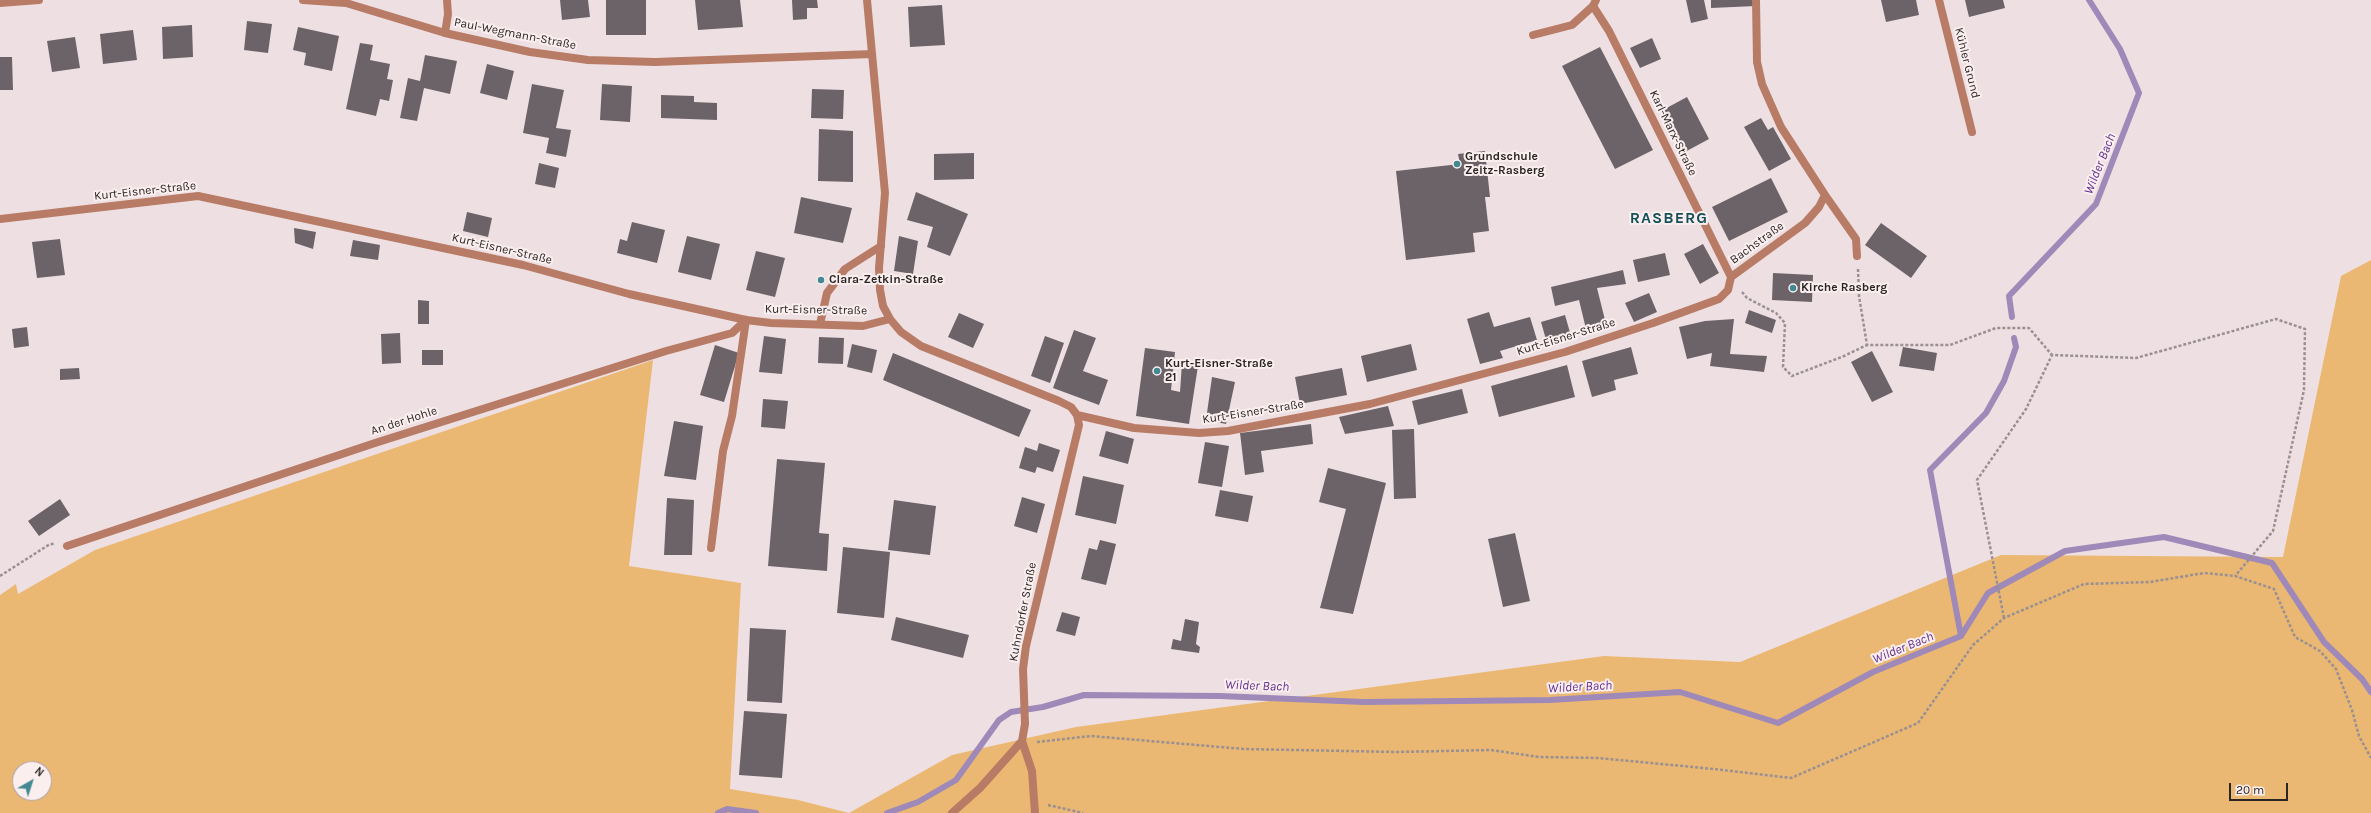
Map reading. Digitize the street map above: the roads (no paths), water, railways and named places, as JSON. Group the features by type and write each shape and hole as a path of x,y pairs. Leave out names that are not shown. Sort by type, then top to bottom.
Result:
{"street":[{"path":"0,3 39,0"},
{"name":"Paul-Wegmann-Straße","path":"303,0 346,3 445,33 554,56 622,62 872,54"},
{"path":"445,33 448,14 447,0"},
{"path":"867,0 884,178 885,207 881,246 880,290 884,306 890,320"},
{"path":"1756,0 1757,62 1764,91 1781,127 1825,196 1856,239 1857,256"},
{"name":"Kühler Grund","path":"1939,0 1972,132"},
{"path":"1533,35 1572,25 1595,3"},
{"name":"Karl-Marx-Straße","path":"1595,3 1731,277"},
{"name":"Kurt-Eisner-Straße","path":"0,219 198,196 523,265 629,294 746,320 863,326 890,320 901,332 922,346 1059,401 1071,407 1078,415 1134,428 1199,433 1228,431 1370,404 1565,352 1653,323 1719,299 1728,290 1731,277"},
{"name":"Bachstraße","path":"1731,277 1805,223 1819,207 1825,196"},
{"path":"820,324 827,293 845,269 881,246"},
{"path":"711,548 723,451 732,416 746,320"},
{"name":"An der Hohle","path":"67,546 375,442 659,353 732,333 746,320"},
{"name":"Kuhndorfer Straße","path":"1022,741 1025,724 1023,700 1024,669 1030,624 1079,425 1078,415"},
{"path":"952,813 980,788 1022,741 1032,771 1035,813"}],"waterway":[{"name":"Wilder Bach","path":"2012,317 2009,296 2096,204 2139,93 2120,49 2089,0"},
{"name":"Wilder Bach","path":"1961,636 1930,470 1986,413 2004,381 2016,347 2014,338"},
{"path":"1961,636 1988,593 2065,551 2164,537 2272,563 2324,642 2362,679 2371,692"},
{"name":"Wilder Bach","path":"887,813 918,802 956,780 999,720 1011,712 1043,707 1084,695 1220,696 1364,702 1550,700 1680,692 1778,723 1873,672 1961,636"},
{"name":"Wilder Bach","path":"718,813 727,809 756,813"}],"place":[{"name":"Grundschule Zeitz-Rasberg","path":"1457,164"},
{"name":"Clara-Zetkin-Straße","path":"821,280"},
{"name":"Kirche Rasberg","path":"1793,288"},
{"name":"Kurt-Eisner-Straße 21","path":"1157,371"}],"district":[{"name":"RASBERG","path":"1669,218"}]}
